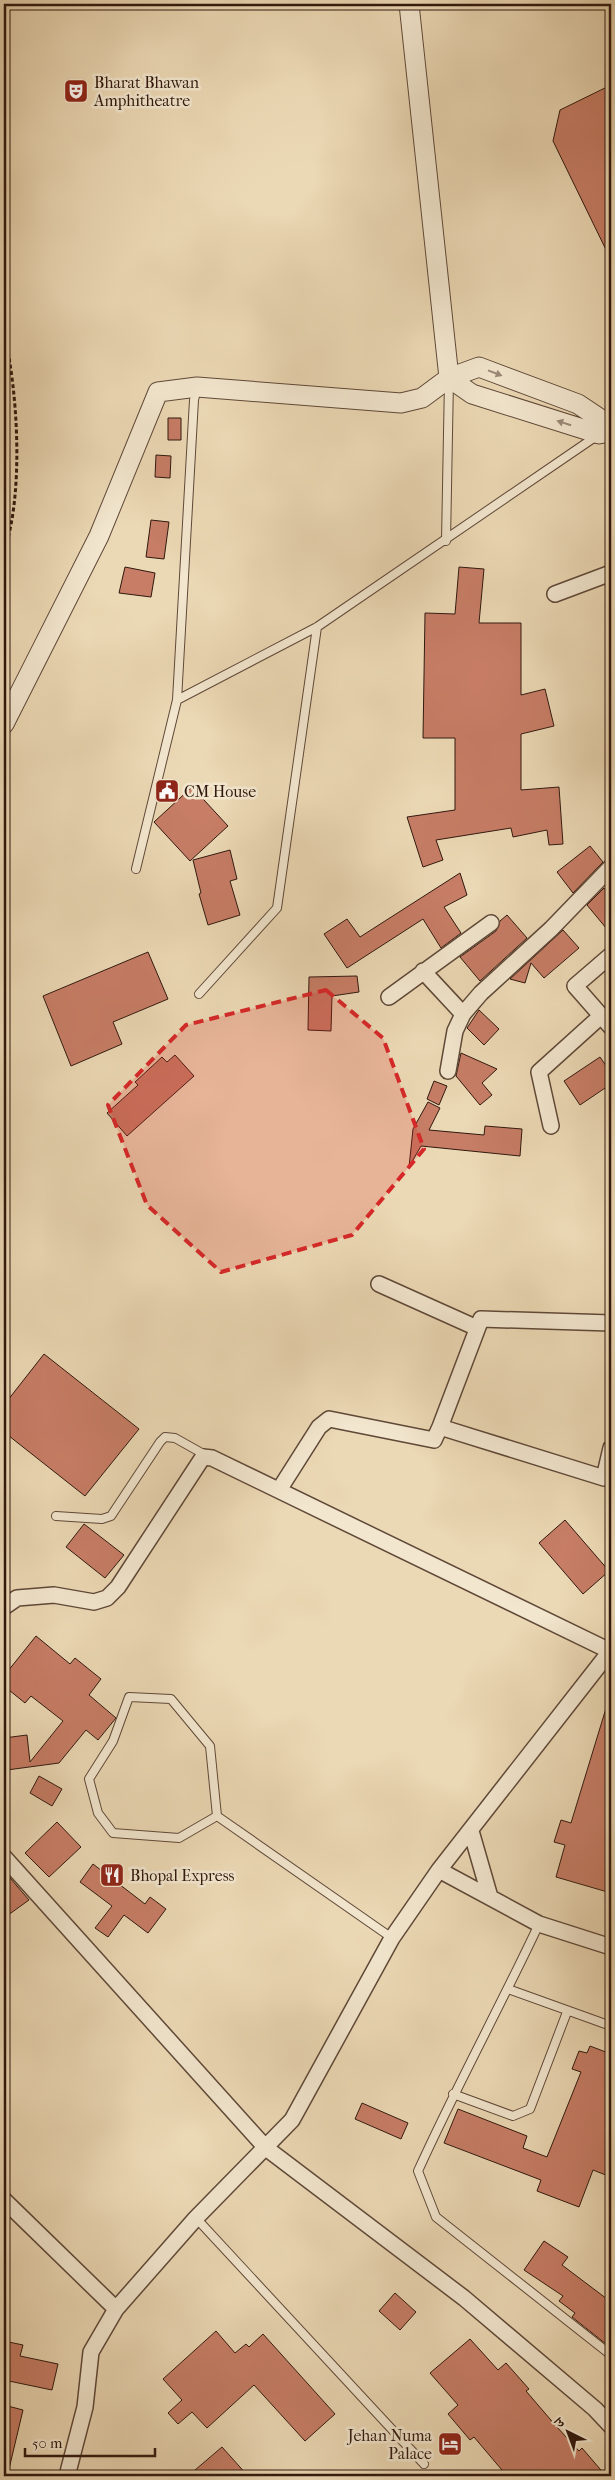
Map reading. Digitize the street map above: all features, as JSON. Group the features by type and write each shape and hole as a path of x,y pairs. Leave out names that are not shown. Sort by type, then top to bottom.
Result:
{"street":[{"path":"409,4 450,378 472,394 607,431"},
{"path":"4,724 98,536 158,392 198,387 400,403 422,398 450,378 479,367 578,404 607,431"},
{"path":"555,594 611,573"},
{"path":"448,1071 454,1030 463,1014 481,993 551,929 611,867"},
{"path":"389,997 491,923"},
{"path":"611,956 575,986 611,1027"},
{"path":"423,971 463,1014"},
{"path":"551,1126 540,1072 601,1016"},
{"path":"379,1284 477,1328"},
{"path":"279,1490 319,1427 329,1419 434,1440 481,1319 611,1324"},
{"path":"440,1427 604,1478 611,1448"},
{"path":"4,1607 17,1598 54,1595 94,1602 107,1598 118,1587 203,1457 208,1457 611,1650 439,1870 392,1938 292,2120 196,2218 116,2309 91,2352 85,2407 66,2476"},
{"path":"471,1831 490,1897"},
{"path":"4,1857 266,2148 464,2298 595,2409 611,2426"},
{"path":"439,1870 539,1924 611,1947"},
{"path":"4,2200 116,2309"}],"lane":[{"path":"446,541 450,378"},
{"path":"136,869 177,700 194,400 198,387"},
{"path":"177,700 317,627 607,431"},
{"path":"199,994 277,908 317,627"},
{"path":"56,1516 102,1519 111,1516 160,1442 165,1438 176,1438 208,1457"},
{"path":"218,1816 179,1838 113,1834 98,1813 89,1779 113,1741 129,1697 170,1699 210,1746 218,1816 392,1938"},
{"path":"539,1924 508,1989 452,2094 418,2170 436,2217 611,2355"},
{"path":"508,1989 567,2012 611,2026"},
{"path":"452,2094 513,2116 530,2109 567,2012"},
{"path":"196,2218 424,2464"}],"path":[{"path":"4,333 12,368 17,463 9,537 4,551"}],"highlighted area":[{"path":"326,990 383,1038 424,1149 352,1235 221,1272 147,1205 108,1105 186,1025"}],"building":[{"path":"611,85 611,260 553,141 560,110"},
{"path":"168,418 181,418 181,440 168,440"},
{"path":"156,455 171,456 170,478 155,477"},
{"path":"151,520 169,522 164,559 146,557"},
{"path":"125,567 155,573 151,597 119,593"},
{"path":"459,567 484,569 479,623 521,623 521,695 545,689 554,726 521,734 521,790 559,787 563,844 549,845 547,830 513,837 511,828 436,840 443,860 423,867 407,817 455,810 455,738 423,738 425,613 455,614"},
{"path":"192,787 228,826 190,861 154,822"},
{"path":"590,846 603,862 573,893 557,872"},
{"path":"230,850 237,879 230,881 240,915 208,925 199,894 201,893 193,860"},
{"path":"460,873 467,895 444,907 461,933 441,948 423,919 347,968 324,934 347,919 360,937"},
{"path":"604,888 611,897 611,934 587,905"},
{"path":"507,915 527,938 480,981 460,957 496,931 500,921"},
{"path":"563,930 579,948 544,978 531,963 525,983 510,979"},
{"path":"148,952 168,999 113,1022 122,1044 71,1066 43,996"},
{"path":"357,976 359,992 332,996 331,1031 308,1030 309,977"},
{"path":"479,1010 499,1029 484,1045 467,1028"},
{"path":"461,1053 497,1069 482,1083 492,1095 480,1105 456,1076"},
{"path":"175,1055 194,1076 127,1136 107,1113 138,1085 135,1082 162,1057 167,1062"},
{"path":"600,1057 611,1073 611,1084 580,1105 564,1081"},
{"path":"434,1081 447,1086 439,1105 427,1099"},
{"path":"428,1102 440,1108 429,1130 484,1135 485,1126 522,1129 520,1156 421,1146 409,1167 413,1129"},
{"path":"44,1354 139,1429 85,1496 4,1432 4,1405"},
{"path":"565,1520 609,1571 583,1594 539,1543"},
{"path":"84,1524 124,1555 105,1578 66,1547"},
{"path":"36,1636 70,1664 75,1658 101,1679 89,1695 116,1718 98,1740 86,1730 59,1763 7,1770 4,1738 27,1735 30,1762 63,1721 31,1696 25,1703 4,1686 4,1676"},
{"path":"607,1705 611,1705 611,1893 556,1877 565,1845 554,1842 561,1820 571,1823"},
{"path":"39,1776 62,1789 52,1806 30,1793"},
{"path":"57,1822 81,1847 49,1877 25,1853"},
{"path":"93,1864 145,1904 150,1897 166,1909 148,1933 124,1915 108,1937 95,1928 112,1906 80,1882"},
{"path":"4,1871 29,1900 4,1918"},
{"path":"590,2046 611,2054 611,2177 593,2170 579,2207 537,2191 541,2180 444,2143 458,2109 527,2136 523,2148 547,2157 581,2072 572,2069 579,2051 587,2053"},
{"path":"362,2103 408,2123 401,2139 355,2119"},
{"path":"544,2241 568,2257 562,2265 611,2302 611,2348 572,2317 575,2313 559,2301 563,2296 524,2270"},
{"path":"395,2293 416,2312 400,2330 379,2311"},
{"path":"216,2331 235,2353 246,2344 249,2347 263,2334 335,2414 305,2441 254,2385 207,2428 192,2412 178,2424 168,2413 182,2400 163,2379"},
{"path":"470,2339 498,2370 506,2363 529,2389 526,2391 556,2426 579,2451 582,2448 606,2476 507,2476 474,2437 470,2440 448,2414 458,2405 430,2373"},
{"path":"4,2341 23,2345 20,2356 58,2364 52,2390 4,2380"},
{"path":"4,2405 23,2410 9,2469 4,2468"},
{"path":"222,2447 248,2476 188,2476"}],"place":[{"name":"Bharat Bhawan Amphitheatre","path":"76,91"},
{"name":"CM House","path":"167,791"},
{"name":"Bhopal Express","path":"112,1875"},
{"name":"Jehan Numa Palace","path":"450,2444"}]}
